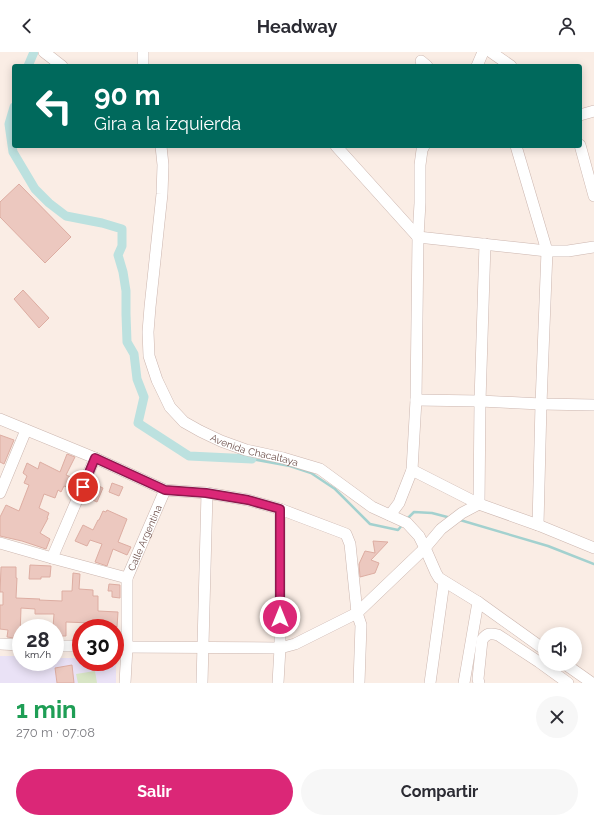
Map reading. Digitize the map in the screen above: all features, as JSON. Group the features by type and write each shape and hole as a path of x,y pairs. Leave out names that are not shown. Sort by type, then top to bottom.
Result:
{"street":[{"path":"44,52 59,64"},
{"path":"143,52 143,64"},
{"path":"478,64 483,52"},
{"path":"491,52 508,64"},
{"path":"582,114 594,111"},
{"name":"Avenida Chacaltaya","path":"161,148 163,164 162,194 148,332 150,356 157,380 170,407 184,422 221,441 246,450 283,458 320,469 372,507 407,523 419,536 439,578 478,602 538,645"},
{"path":"338,148 418,236 547,251 568,251 594,247"},
{"path":"390,515 399,502 412,470 416,400 420,148"},
{"path":"517,148 547,251 538,525"},
{"path":"581,148 594,196"},
{"path":"479,504 480,401 485,244"},
{"path":"416,400 594,405"},
{"path":"0,419 95,458 165,490 206,493 248,500 280,509 346,534 350,544 357,613 361,625 359,683"},
{"path":"0,493 26,430"},
{"path":"52,558 95,458"},
{"path":"412,470 479,504 538,525 594,548"},
{"name":"Calle Argentina","path":"125,683 128,578 165,490"},
{"path":"202,683 206,493"},
{"path":"127,647 280,648 295,644 357,613 425,548 441,529 462,513 479,504"},
{"path":"278,683 280,648 280,509"},
{"path":"0,543 128,578"},
{"path":"430,683 444,582"},
{"path":"464,683 478,602"},
{"path":"478,683 482,640 485,636 491,633 498,635 568,683"},
{"path":"0,644 12,645"},
{"path":"575,671 592,683"}],"shaded area":[{"path":"0,656 12,656 12,671 64,671 64,658 72,658 72,671 116,671 116,683 0,683"}],"green space":[{"path":"95,671 97,683 78,683 76,674"}],"building":[{"path":"19,184 71,237 45,263 0,217 0,202"},
{"path":"23,290 49,318 39,328 14,299"},
{"path":"0,435 14,440 4,464 0,462"},
{"path":"67,454 75,457 66,475 73,478 69,488 64,486 61,492 58,490 55,498 44,494 39,508 49,513 40,533 50,539 46,549 0,536 0,517 6,505 19,511 29,485 24,483 27,476 23,473 27,463 38,469 40,462 60,472"},
{"path":"92,483 103,488 97,502 86,497"},
{"path":"112,483 123,487 119,496 109,492"},
{"path":"107,510 127,519 118,542 131,547 127,555 113,549 107,566 95,562 102,544 90,540 87,546 75,541 83,525 93,530 103,511 106,512"},
{"path":"373,541 388,542 371,560 379,563 375,573 360,577 359,564 365,551 375,553"},
{"path":"30,565 51,566 50,577 29,579"},
{"path":"1,567 16,567 16,598 62,601 62,591 72,591 73,573 80,574 79,589 93,590 93,596 98,596 98,611 118,612 118,619 72,619 72,622 66,622 66,636 64,636 64,619 54,619 54,614 35,614 35,609 21,608 21,619 12,619 12,638 7,637 8,630 0,629 0,605 3,605 3,592 0,592"},
{"path":"109,584 120,585 120,598 112,597 112,591 108,591"},
{"path":"72,665 74,683 57,683 55,671 64,671 64,666"}],"waterway":[{"path":"29,64 34,52"},
{"path":"12,114 9,124 12,145"},
{"path":"12,148 13,152 35,189 49,203 66,216 102,223 122,229 122,246 118,255 126,291 127,342 134,354 137,379 144,397 138,423 189,456 252,459"},
{"path":"252,459 290,466 311,473 335,489 370,524 398,530 403,524"},
{"path":"407,519 414,512 432,513 451,518"},
{"path":"460,520 548,546 594,564"}],"route":[{"path":"83,487 95,458 165,490 206,493 248,500 280,509 280,617"}]}
